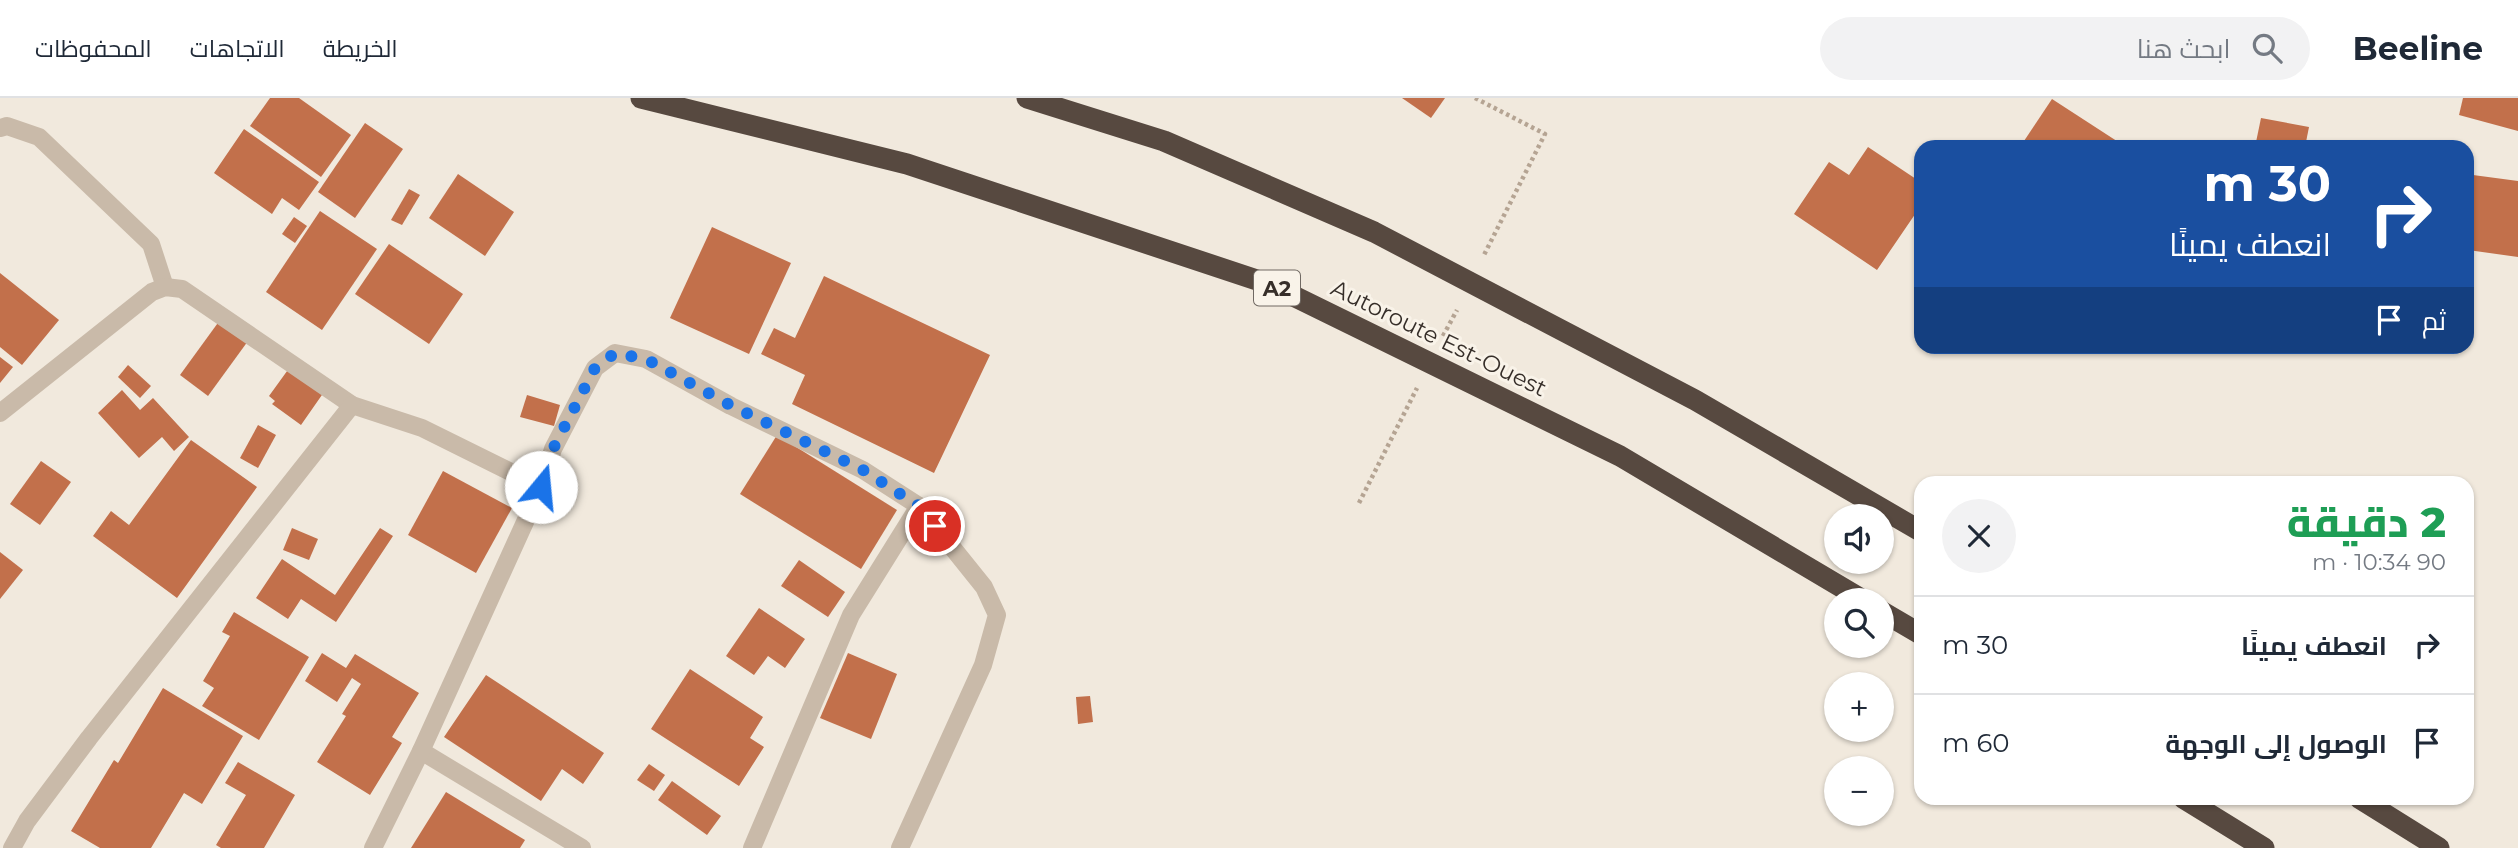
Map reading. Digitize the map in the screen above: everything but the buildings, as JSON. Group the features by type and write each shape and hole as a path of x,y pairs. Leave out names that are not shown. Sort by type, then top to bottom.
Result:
{"highway":[{"name":"Autoroute Est-Ouest","path":"641,98 907,164 1269,284 1620,456 1843,588"},
{"path":"1027,98 1164,141 1374,232 1695,400 1914,527"},
{"path":"1894,619 1914,630"},
{"path":"2194,805 2263,848"},
{"path":"2370,805 2439,848"}],"street":[{"path":"0,128 7,126 39,137 151,244 165,287"},
{"path":"0,413 152,292 165,287 182,289 352,405 422,428 541,487"},
{"path":"373,848 421,751 541,487 553,449 595,368 615,353 646,359 732,406 863,470 919,506 984,587 997,615 983,665 900,848"},
{"path":"12,848 27,821 81,748 352,405"},
{"path":"752,848 851,615 919,506"},
{"path":"421,751 582,848"}],"path":[{"path":"1475,98 1545,134 1483,257"},
{"path":"1440,343 1458,306"},
{"path":"1359,503 1421,380"}],"route":[{"path":"541,487 553,449 595,368 615,353 646,359 732,406 863,470 919,506 935,526"}]}
